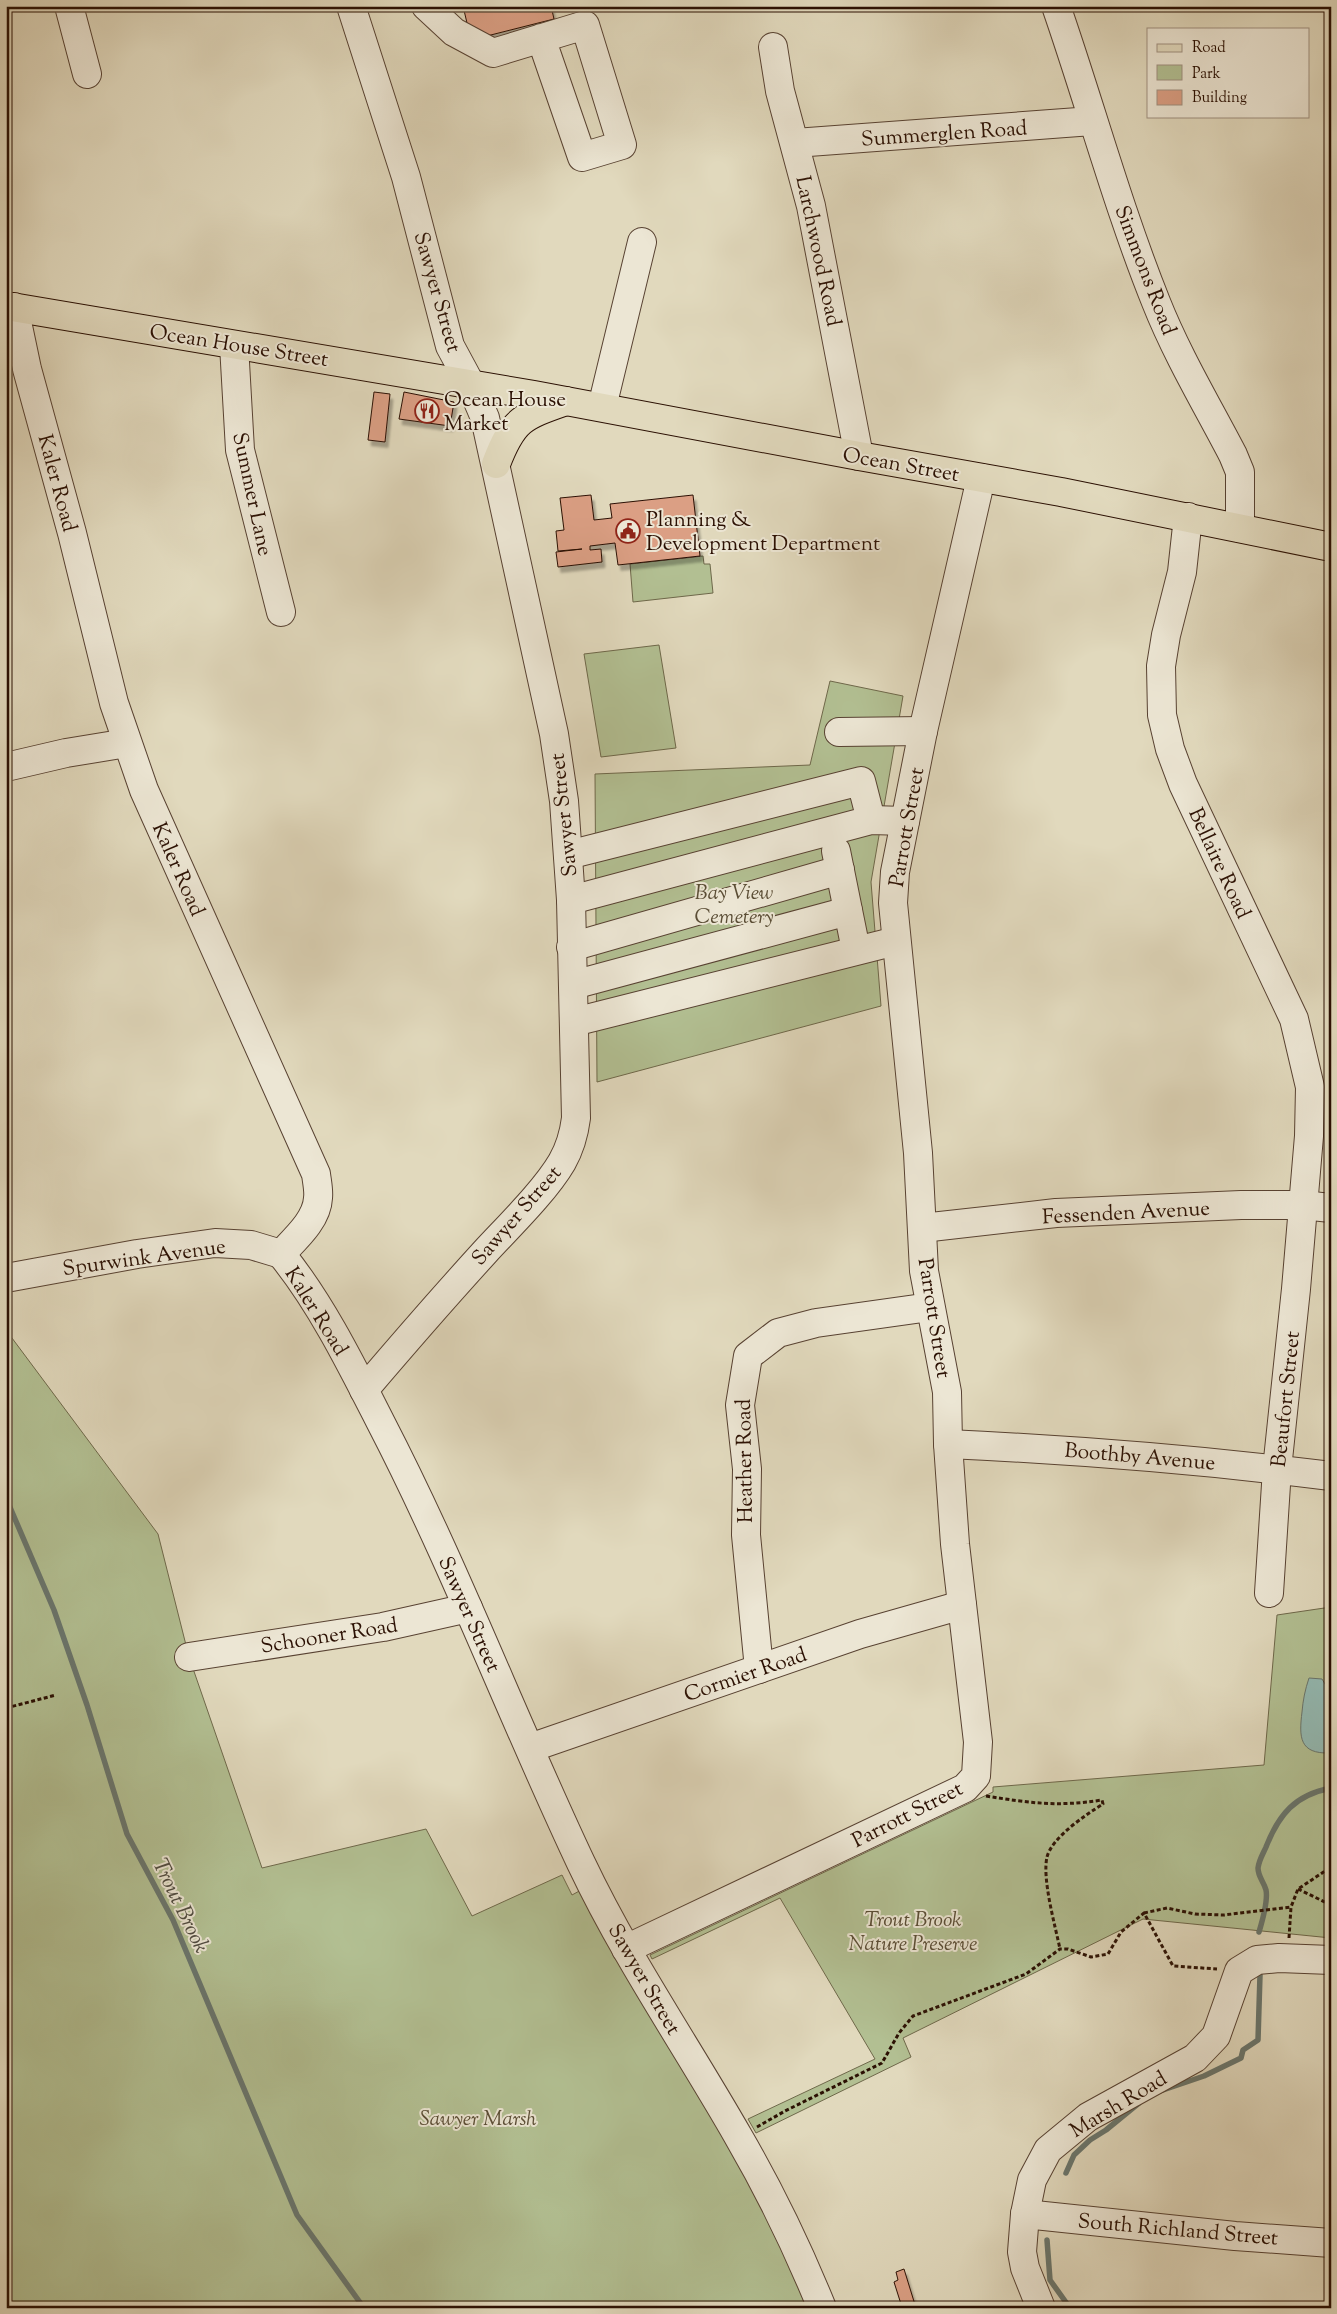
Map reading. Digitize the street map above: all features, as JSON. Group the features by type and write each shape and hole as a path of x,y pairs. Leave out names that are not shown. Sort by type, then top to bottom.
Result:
{"main road":[{"name":"Ocean House Street","path":"10,307 410,373 471,385"},
{"name":"Ocean Street","path":"471,385 602,407 1061,492 1331,547"},
{"path":"496,464 505,438 518,424 533,413 567,401"}],"street":[{"path":"69,6 88,74"},
{"name":"Sawyer Street","path":"351,6 406,177 450,346 471,385 485,418 554,734 564,801 568,854 576,1118 574,1134 562,1163 522,1212 423,1320 364,1390 407,1474 581,1863 626,1949 739,2138 781,2216 822,2308"},
{"path":"426,6 454,32 493,52 541,38 591,15 622,145 582,158 541,38"},
{"name":"Simmons Road","path":"1056,6 1092,121 1131,235 1157,303 1180,354 1234,455 1240,472 1240,528"},
{"name":"Larchwood Road","path":"772,47 780,91 811,206 859,456"},
{"name":"Summerglen Road","path":"795,143 1092,121"},
{"path":"602,407 642,242"},
{"name":"Kaler Road","path":"10,307 72,533 114,703 127,743 144,790 316,1174 318,1199 312,1216 302,1232 281,1254 301,1278 364,1390"},
{"name":"Summer Lane","path":"234,345 240,450 281,612"},
{"name":"Parrott Street","path":"626,1949 965,1788 976,1776 978,1742 962,1605 948,1444 947,1392 924,1271 918,1153 893,904 895,872 923,730 981,478"},
{"name":"Bellaire Road","path":"1188,517 1182,572 1161,666 1162,715 1170,750 1183,784 1294,1019 1310,1087 1309,1136 1302,1205"},
{"path":"839,732 923,730"},
{"path":"6,767 66,753 127,743"},
{"path":"568,854 861,781 871,820"},
{"path":"570,900 871,820 905,821"},
{"path":"832,831 856,950"},
{"path":"571,947 840,870"},
{"path":"573,985 848,911"},
{"path":"574,1022 896,941"},
{"name":"Fessenden Avenue","path":"922,1228 1056,1213 1302,1205 1331,1208"},
{"name":"Beaufort Street","path":"1269,1593 1277,1469 1296,1288 1302,1205"},
{"name":"Spurwink Avenue","path":"6,1278 136,1254 214,1243 251,1245 281,1254"},
{"name":"Heather Road","path":"759,1669 746,1535 747,1469 740,1405 748,1356 778,1333 816,1322 930,1307"},
{"name":"Boothby Avenue","path":"948,1444 1090,1451 1331,1476"},
{"name":"Cormier Road","path":"530,1748 860,1634 962,1605"},
{"name":"Schooner Road","path":"189,1657 383,1627 468,1608"},
{"path":"1239,1971 1258,1960 1287,1958 1331,1960"},
{"name":"Marsh Road","path":"1041,2308 1025,2268 1022,2252 1025,2214 1032,2180 1048,2150 1088,2117 1195,2058 1216,2036 1239,1971"},
{"name":"South Richland Street","path":"1025,2214 1225,2235 1331,2242"}],"path":[{"path":"6,1708 56,1694"},
{"path":"965,1788 980,1795 1036,1804 1069,1805 1102,1800 1103,1804 1079,1819 1062,1836 1047,1856 1047,1880 1060,1949"},
{"path":"1287,1958 1291,1907 1298,1889 1331,1867"},
{"path":"1298,1889 1331,1905"},
{"path":"739,2138 785,2111 882,2063 899,2033 913,2016 1026,1974 1060,1949 1068,1948 1091,1958 1108,1954 1121,1932 1144,1913 1167,1908 1195,1914 1224,1915 1291,1907"},
{"path":"1144,1913 1173,1966 1239,1971"}],"green space":[{"path":"703,556 704,564 710,564 713,593 633,602 630,564"},
{"path":"659,645 676,748 601,757 584,654"},
{"name":"Bay View Cemetery","path":"830,681 903,696 871,882 881,1006 597,1082 595,774 810,765"},
{"name":"Sawyer Marsh","path":"6,1330 158,1534 189,1657 262,1868 426,1829 472,1916 562,1875 572,1895 592,1884 822,2308 6,2308"},
{"name":"Trout Brook Nature Preserve","path":"1331,1607 1331,1938 1143,1919 903,2038 911,2057 756,2133 748,2119 875,2059 780,1898 652,1959 650,1955 993,1792 993,1787 1264,1765 1277,1615"}],"water":[{"path":"1309,1678 1322,1679 1331,1694 1330,1753 1312,1751 1303,1742 1301,1736 1303,1703"}],"building":[{"path":"463,6 551,6 554,19 471,40"},
{"path":"374,392 390,394 385,442 368,440"},
{"name":"Ocean House Market","path":"404,392 454,402 450,426 399,419"},
{"name":"Planning & Development Department","path":"591,495 594,520 612,518 610,504 693,495 700,556 618,565 615,543 590,546 590,550 601,549 602,562 558,567 556,552 582,549 558,551 556,531 564,530 560,498"},
{"path":"904,2269 916,2308 893,2307 901,2304 894,2282 898,2280 896,2272"}],"waterway":[{"name":"Trout Brook","path":"6,1498 54,1610 87,1705 127,1834 173,1920 297,2215 364,2308"},
{"name":"Trout Brook","path":"1259,1932 1266,1890 1258,1868 1271,1835 1283,1816 1298,1801 1318,1791 1331,1788"},
{"name":"Trout Brook","path":"1160,2091 1204,2076 1241,2058 1243,2050 1258,2040 1260,1975"},
{"name":"Trout Brook","path":"1066,2173 1074,2155 1090,2140 1106,2130 1139,2103"},
{"name":"Trout Brook","path":"1047,2240 1050,2280 1070,2308"}],"place":[{"name":"Ocean House Market","path":"427,411"},
{"name":"Planning & Development Department","path":"628,531"}]}
